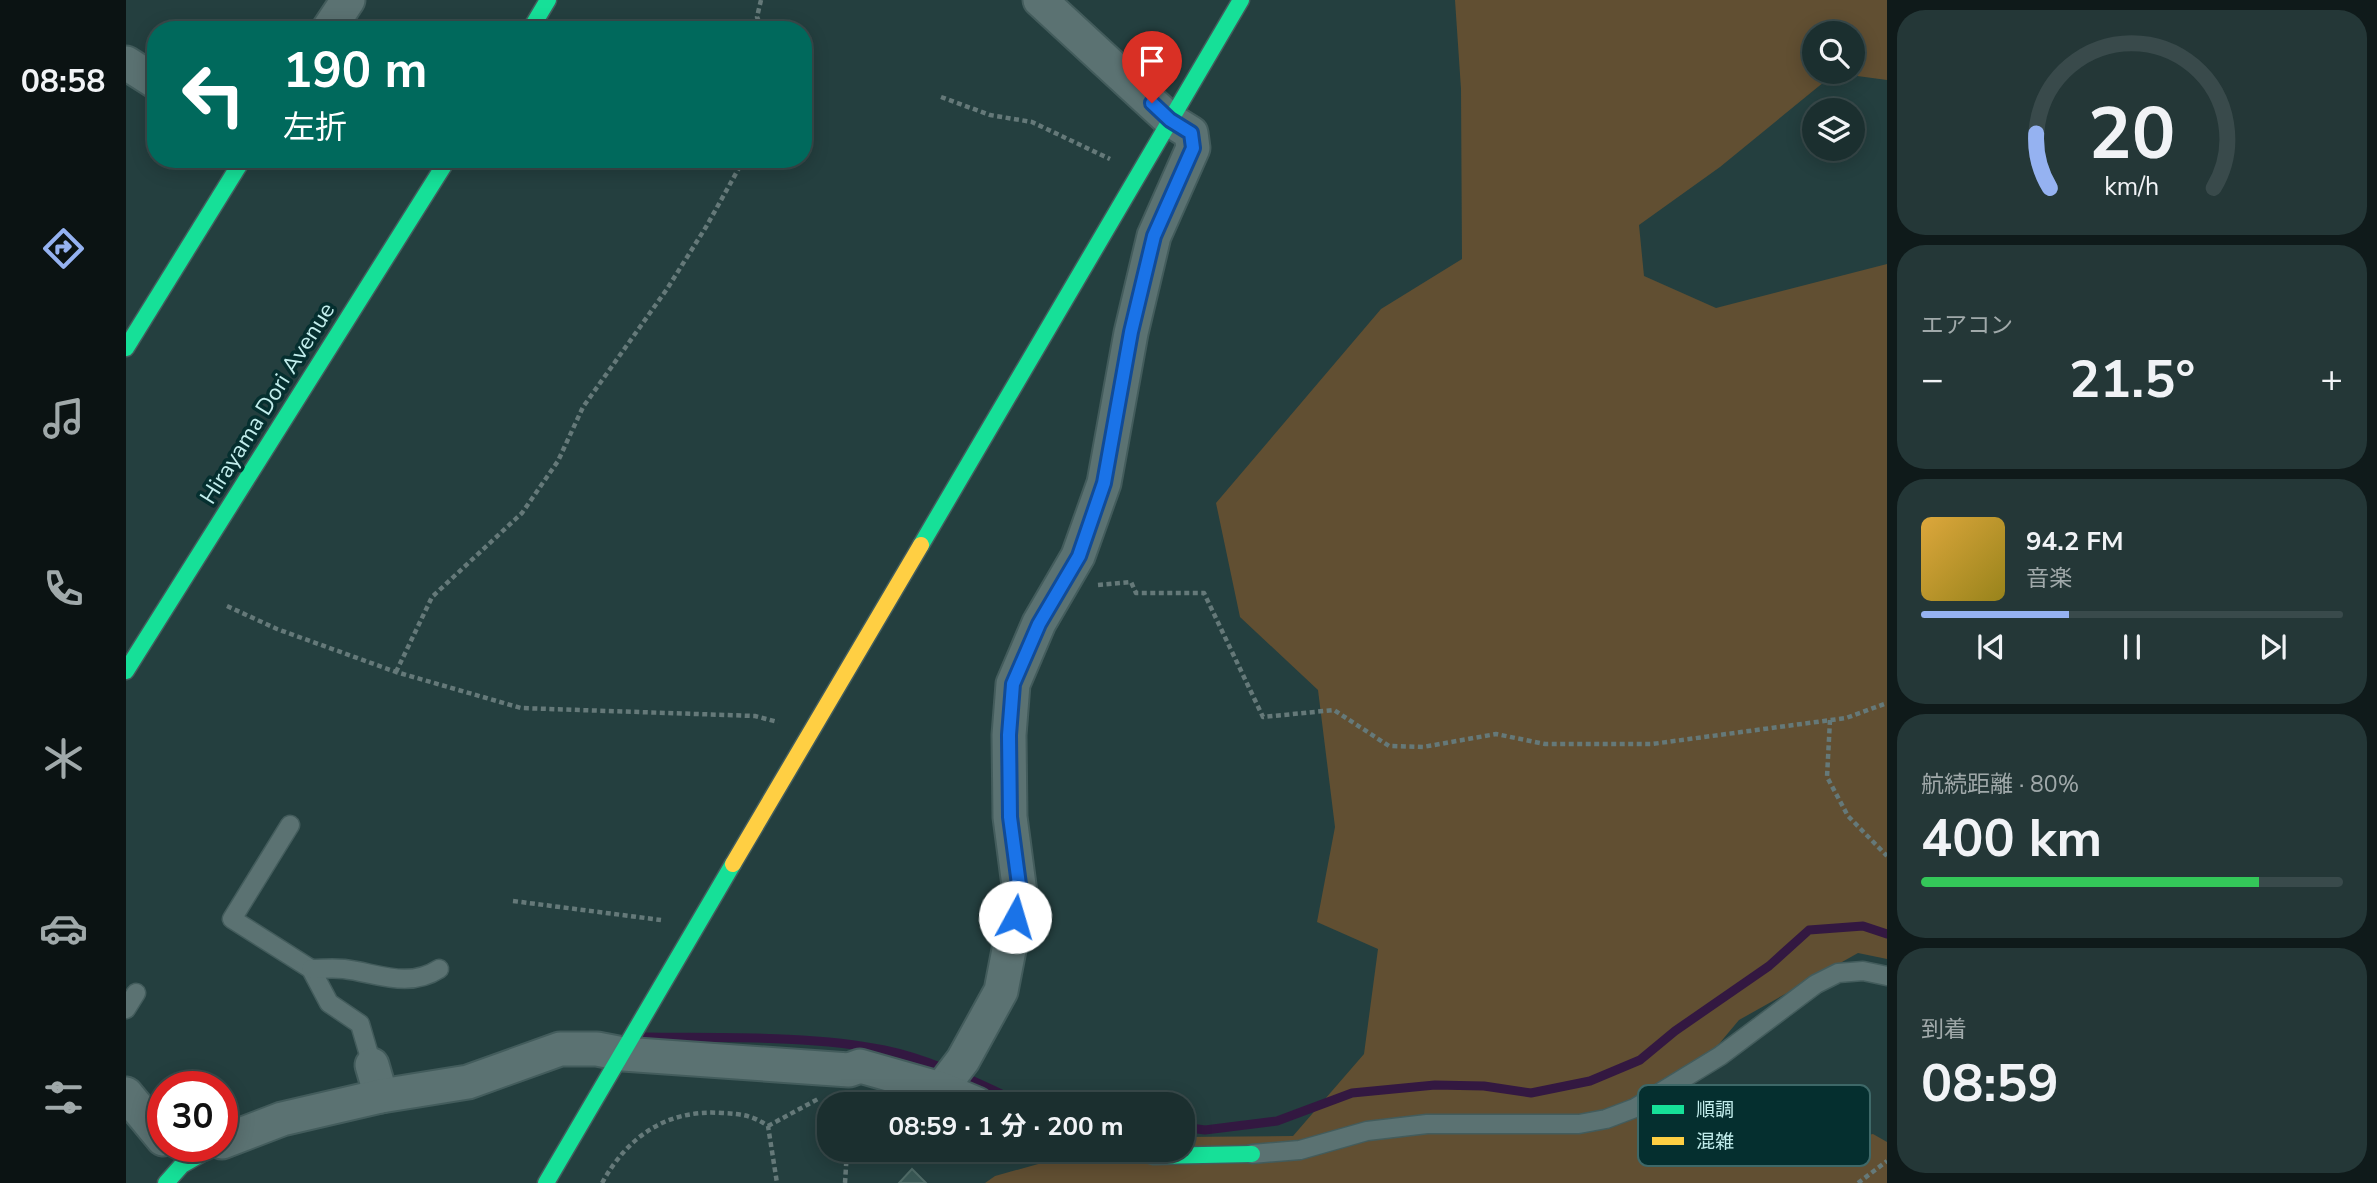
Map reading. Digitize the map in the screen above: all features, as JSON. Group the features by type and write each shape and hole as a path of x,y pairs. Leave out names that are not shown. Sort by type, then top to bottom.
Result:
{"street":[{"path":"334,21 348,0"},
{"path":"535,21 548,0"},
{"path":"951,1077 1001,991 1020,892 1010,817 1009,735 1013,684 1039,624 1079,556 1104,483 1131,332 1154,236 1193,148 1191,133 1170,120 1040,0"},
{"path":"546,1183 809,730 1241,0"},
{"path":"126,64 147,77"},
{"path":"126,348 237,168"},
{"name":"Hirayama Dori Avenue","path":"126,671 442,168"},
{"path":"238,1136 378,1085 468,1082 560,1049 625,1050 849,1070 860,1066 951,1077 965,1092"},
{"path":"126,1094 147,1120"},
{"path":"1195,1155 1252,1153"}],"lane":[{"path":"290,825 232,919 311,969 329,1003 360,1024 378,1085"},
{"path":"311,969 342,969 402,980 426,977 439,970"},
{"path":"1673,1085 1720,1056 1816,984 1838,972 1863,971 1887,976"},
{"path":"126,1009 136,993"},
{"path":"1252,1153 1300,1150 1367,1131 1427,1124 1579,1124 1606,1119 1638,1106"}],"path":[{"path":"759,21 757,17 761,0"},
{"path":"940,97 990,115 1032,122 1140,171"},
{"path":"396,672 432,597 522,513 558,461 583,407 667,289 739,168"},
{"path":"1060,587 1131,582 1136,593 1204,593 1264,717 1334,710 1389,746 1423,747 1496,734 1545,744 1652,744 1830,720 1887,703"},
{"path":"227,606 277,629 396,672 521,708 755,716 809,730"},
{"path":"1830,720 1828,777 1848,816 1887,856"},
{"path":"513,901 696,925"},
{"path":"602,1183 628,1145 654,1125 670,1117 704,1112 751,1115 768,1126 777,1183"},
{"path":"1858,1183 1887,1161"},
{"path":"845,1183 846,1162"}],"shaded area":[{"path":"1455,0 1887,0 1887,80 1865,77 1865,21 1802,21 1802,84 1822,84 1720,167 1639,225 1644,276 1716,308 1887,264 1887,959 1858,953 1739,1020 1685,1085 1638,1085 1638,1166 1870,1166 1870,1135 1873,1134 1887,1142 1887,1183 985,1183 995,1176 1045,1162 1195,1162 1195,1137 1293,1136 1364,1054 1378,949 1317,922 1335,827 1318,690 1240,617 1216,503 1381,309 1462,259 1461,89"}],"building":[{"path":"912,1169 926,1183 899,1183"}],"waterway":[{"path":"1195,1129 1205,1130 1277,1121 1352,1093 1435,1085 1484,1086 1531,1093 1590,1081 1640,1060 1675,1031 1769,966 1809,930 1863,926 1887,934"},
{"path":"644,1037 796,1040 856,1045 902,1054 938,1066 997,1092"}],"traffic: fast":[{"path":"535,21 548,0"},
{"path":"921,545 1241,0"},
{"path":"126,348 237,168"},
{"path":"126,671 442,168"},
{"path":"546,1183 733,864"},
{"path":"1195,1155 1252,1154"},
{"path":"166,1183 187,1162"}],"traffic: slow":[{"path":"733,864 921,545"}],"route":[{"path":"1015,917 1020,892 1010,817 1009,735 1013,684 1039,624 1079,556 1104,483 1131,332 1154,236 1193,148 1191,133 1170,120 1152,103"}]}
